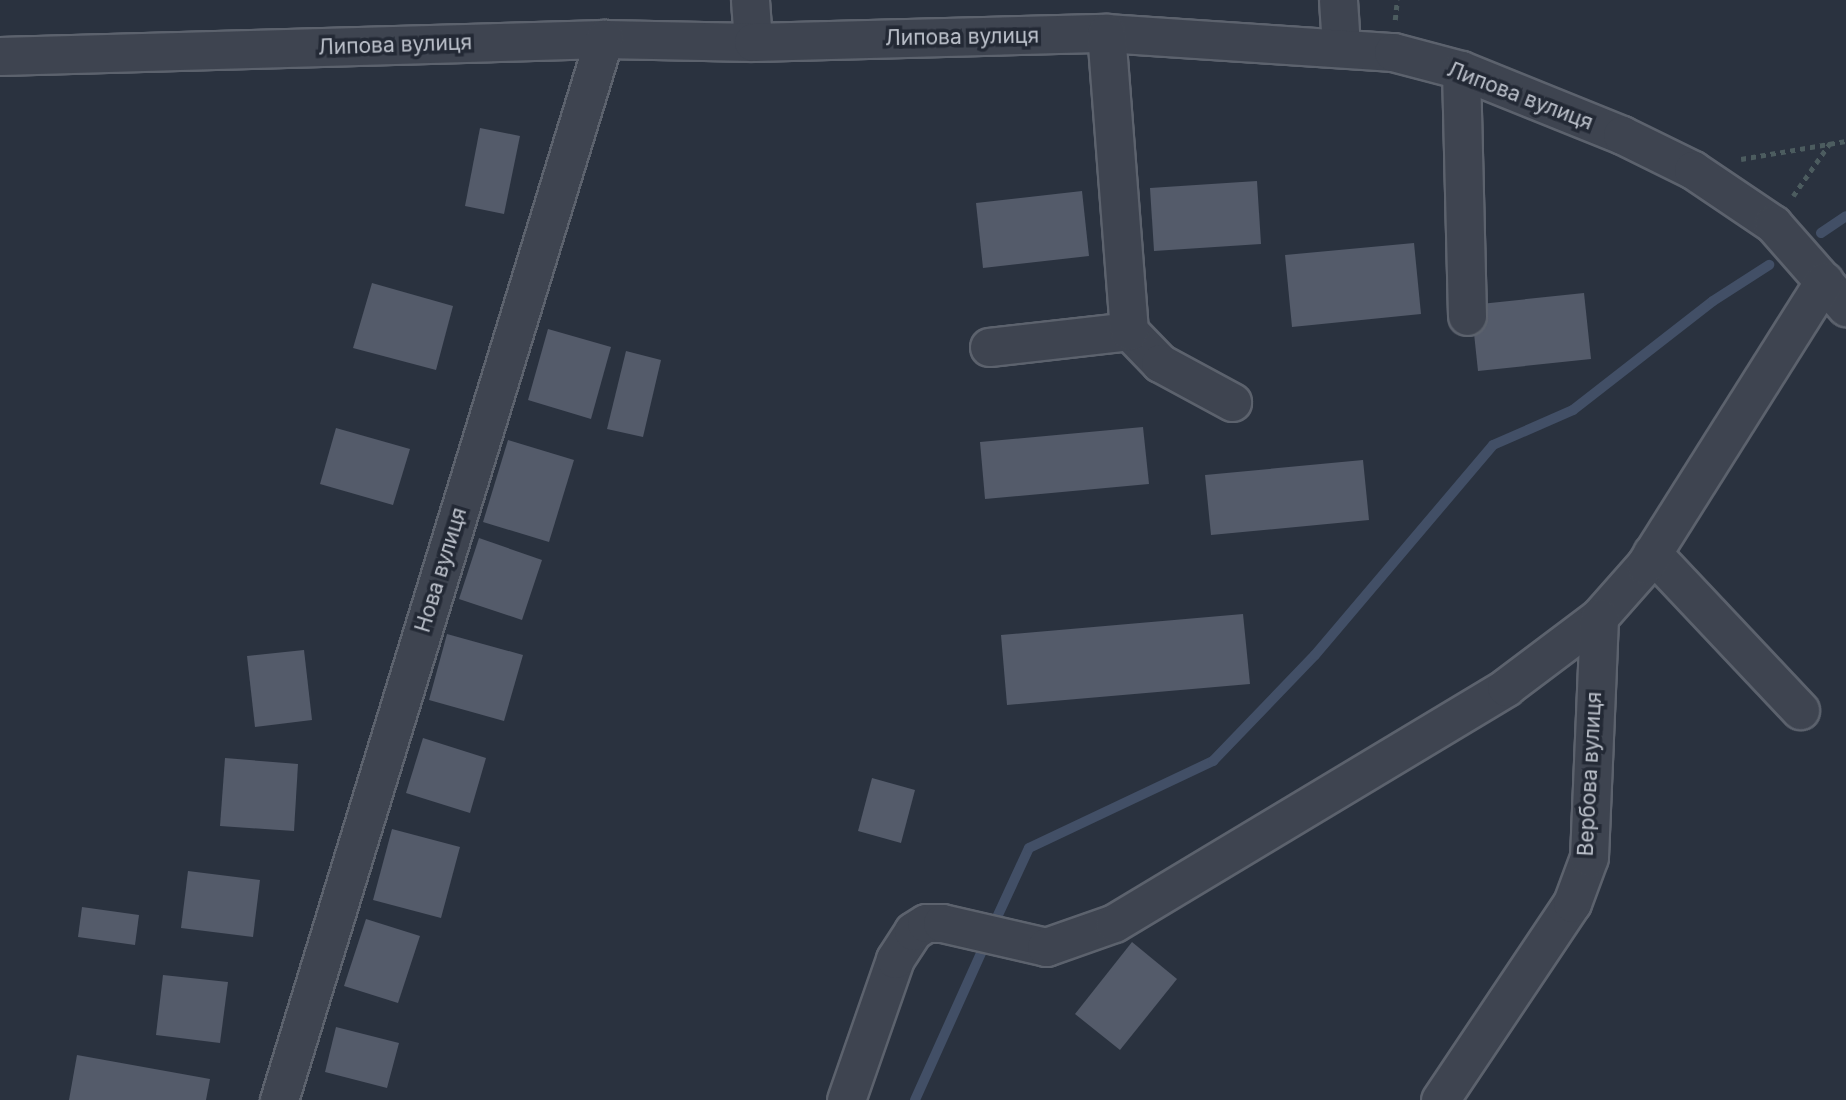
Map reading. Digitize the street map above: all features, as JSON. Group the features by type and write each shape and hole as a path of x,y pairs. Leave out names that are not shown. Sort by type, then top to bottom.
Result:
{"street":[{"path":"750,0 753,42"},
{"path":"1338,0 1341,47"},
{"path":"1106,33 1129,331 1160,363 1232,402"},
{"name":"Липова вулиця","path":"0,55 604,39 753,42 1106,33 1393,52 1461,70 1622,135 1693,170 1773,224 1835,294"},
{"name":"Нова вулиця","path":"279,1100 604,39"},
{"path":"1461,70 1467,316"},
{"path":"846,1100 895,959 913,931 926,923 942,923 1046,947 1114,923 1506,687 1600,617 1652,553 1835,294"},
{"path":"989,347 1129,331"},
{"path":"1652,553 1800,710"},
{"name":"Вербова вулиця","path":"1440,1100 1573,903 1589,857 1600,617"}],"path":[{"path":"1693,170 1846,141"},
{"path":"1773,224 1830,142"}],"building":[{"path":"480,128 520,136 504,214 465,206"},
{"path":"1257,181 1261,244 1154,251 1150,188"},
{"path":"1082,191 1089,256 983,268 976,203"},
{"path":"1414,243 1421,314 1292,327 1285,255"},
{"path":"372,283 453,306 436,370 353,348"},
{"path":"1584,293 1591,359 1478,371 1471,305"},
{"path":"548,329 611,347 591,419 528,400"},
{"path":"626,351 661,360 643,437 607,429"},
{"path":"1143,427 1149,484 985,499 980,442"},
{"path":"336,428 410,449 393,505 320,484"},
{"path":"508,440 574,460 549,542 483,522"},
{"path":"1363,460 1369,520 1211,535 1205,475"},
{"path":"479,538 542,560 522,620 459,599"},
{"path":"1243,614 1250,684 1007,705 1001,635"},
{"path":"447,634 523,655 504,721 429,700"},
{"path":"304,650 312,720 255,727 247,656"},
{"path":"423,738 486,758 470,813 406,793"},
{"path":"225,758 298,764 294,831 220,826"},
{"path":"872,778 915,790 901,843 858,831"},
{"path":"392,829 460,847 441,918 373,900"},
{"path":"188,871 260,880 253,937 181,928"},
{"path":"82,907 139,915 135,945 78,937"},
{"path":"366,919 420,936 398,1003 344,986"},
{"path":"1132,942 1177,979 1120,1050 1075,1014"},
{"path":"163,975 228,982 220,1043 156,1035"},
{"path":"336,1027 399,1043 387,1088 325,1072"},
{"path":"77,1055 210,1079 206,1100 69,1100"}],"waterway":[{"path":"1821,233 1846,216"},
{"path":"992,928 1029,848 1213,761 1315,655 1493,445 1573,410 1713,301 1769,265"},
{"path":"915,1100 986,942"}]}
